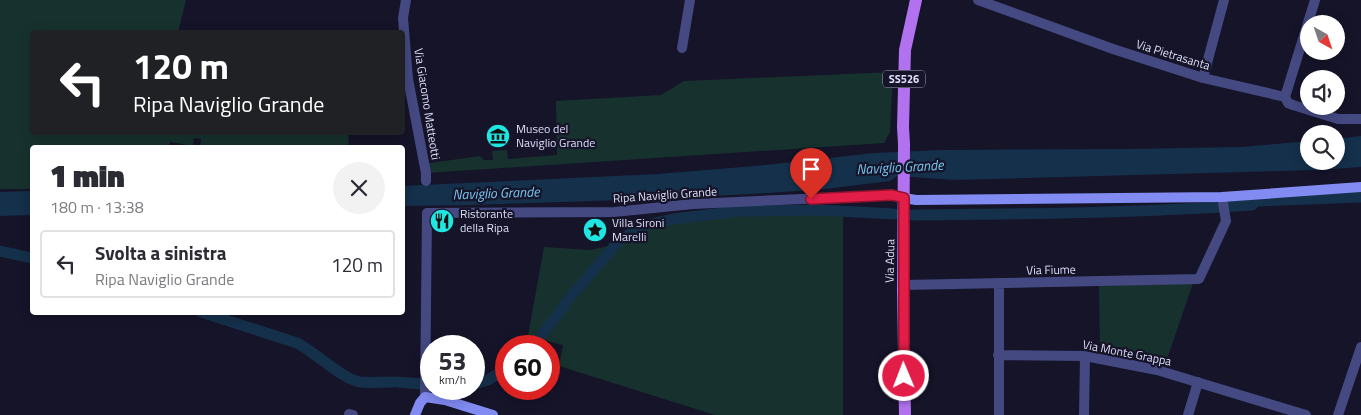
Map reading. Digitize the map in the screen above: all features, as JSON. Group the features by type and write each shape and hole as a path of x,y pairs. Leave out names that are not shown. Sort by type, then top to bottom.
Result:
{"main road":[{"name":"SS526","path":"910,0 913,14"},
{"name":"SS526","path":"904,192 905,50 916,0"},
{"name":"Via Adua","path":"904,192 905,415"}],"street":[{"name":"Via Giacomo Matteotti","path":"403,30 402,18 406,0"},
{"path":"682,48 690,0"},
{"name":"Via Pietrasanta","path":"978,0 1113,49 1203,78 1285,97 1288,103 1338,119 1361,119"},
{"path":"1203,78 1224,0"},
{"path":"1285,97 1315,0"},
{"name":"Via Giacomo Matteotti","path":"405,48 408,79 426,173 426,182"},
{"path":"904,192 916,200 1223,204 1361,187"},
{"name":"Ripa Naviglio Grande","path":"426,335 427,213 614,212 692,204 892,195 904,192"},
{"name":"Via Fiume","path":"903,285 1199,279 1226,221 1223,204"},
{"path":"999,283 999,415"},
{"path":"1338,415 1361,348"},
{"name":"Via Monte Grappa","path":"998,355 1085,356 1157,370 1287,412 1306,415"},
{"path":"1084,415 1085,356"},
{"path":"1188,415 1198,382"},
{"path":"415,415 423,400"},
{"path":"445,400 493,415"}],"green space":[{"path":"0,0 186,0 178,30 30,30 30,135 348,135 349,145 200,145 201,139 194,138 193,145 170,142 170,145 30,145 30,189 0,189"},
{"path":"893,72 890,132 884,143 426,173 423,164 480,156 484,160 493,160 492,151 507,150 508,159 557,155 556,101 661,95 684,81"},
{"path":"773,212 843,216 843,415 715,415 560,366 563,345 560,344 560,335 528,335 544,247 590,250 615,245 674,217"},
{"path":"1193,283 1166,362 1100,348 1099,286"}],"water":[{"path":"1361,136 1361,167 1345,168 1345,138"},
{"name":"Naviglio Grande","path":"1300,142 1300,170 1319,170 956,180 897,176 890,181 825,189 768,193 654,199 405,206 405,186 658,174 874,153 942,150 1243,147"},
{"path":"30,191 30,215 0,216 0,192"}],"waterway":[{"path":"913,215 1167,210 1252,205 1256,201 1361,197"},
{"path":"542,335 572,295 617,243 641,226 673,219 739,211 818,210 894,214"},
{"path":"0,251 30,258"},
{"path":"210,315 297,343 353,380 360,382 392,382"},
{"path":"485,381 495,376"},
{"path":"397,382 420,384"}],"place":[{"name":"Museo del Naviglio Grande","path":"498,136"},
{"name":"Ristorante della Ripa","path":"442,221"},
{"name":"Villa Sironi Marelli","path":"595,230"}],"route":[{"path":"811,199 892,195 904,198 904,376"}]}
